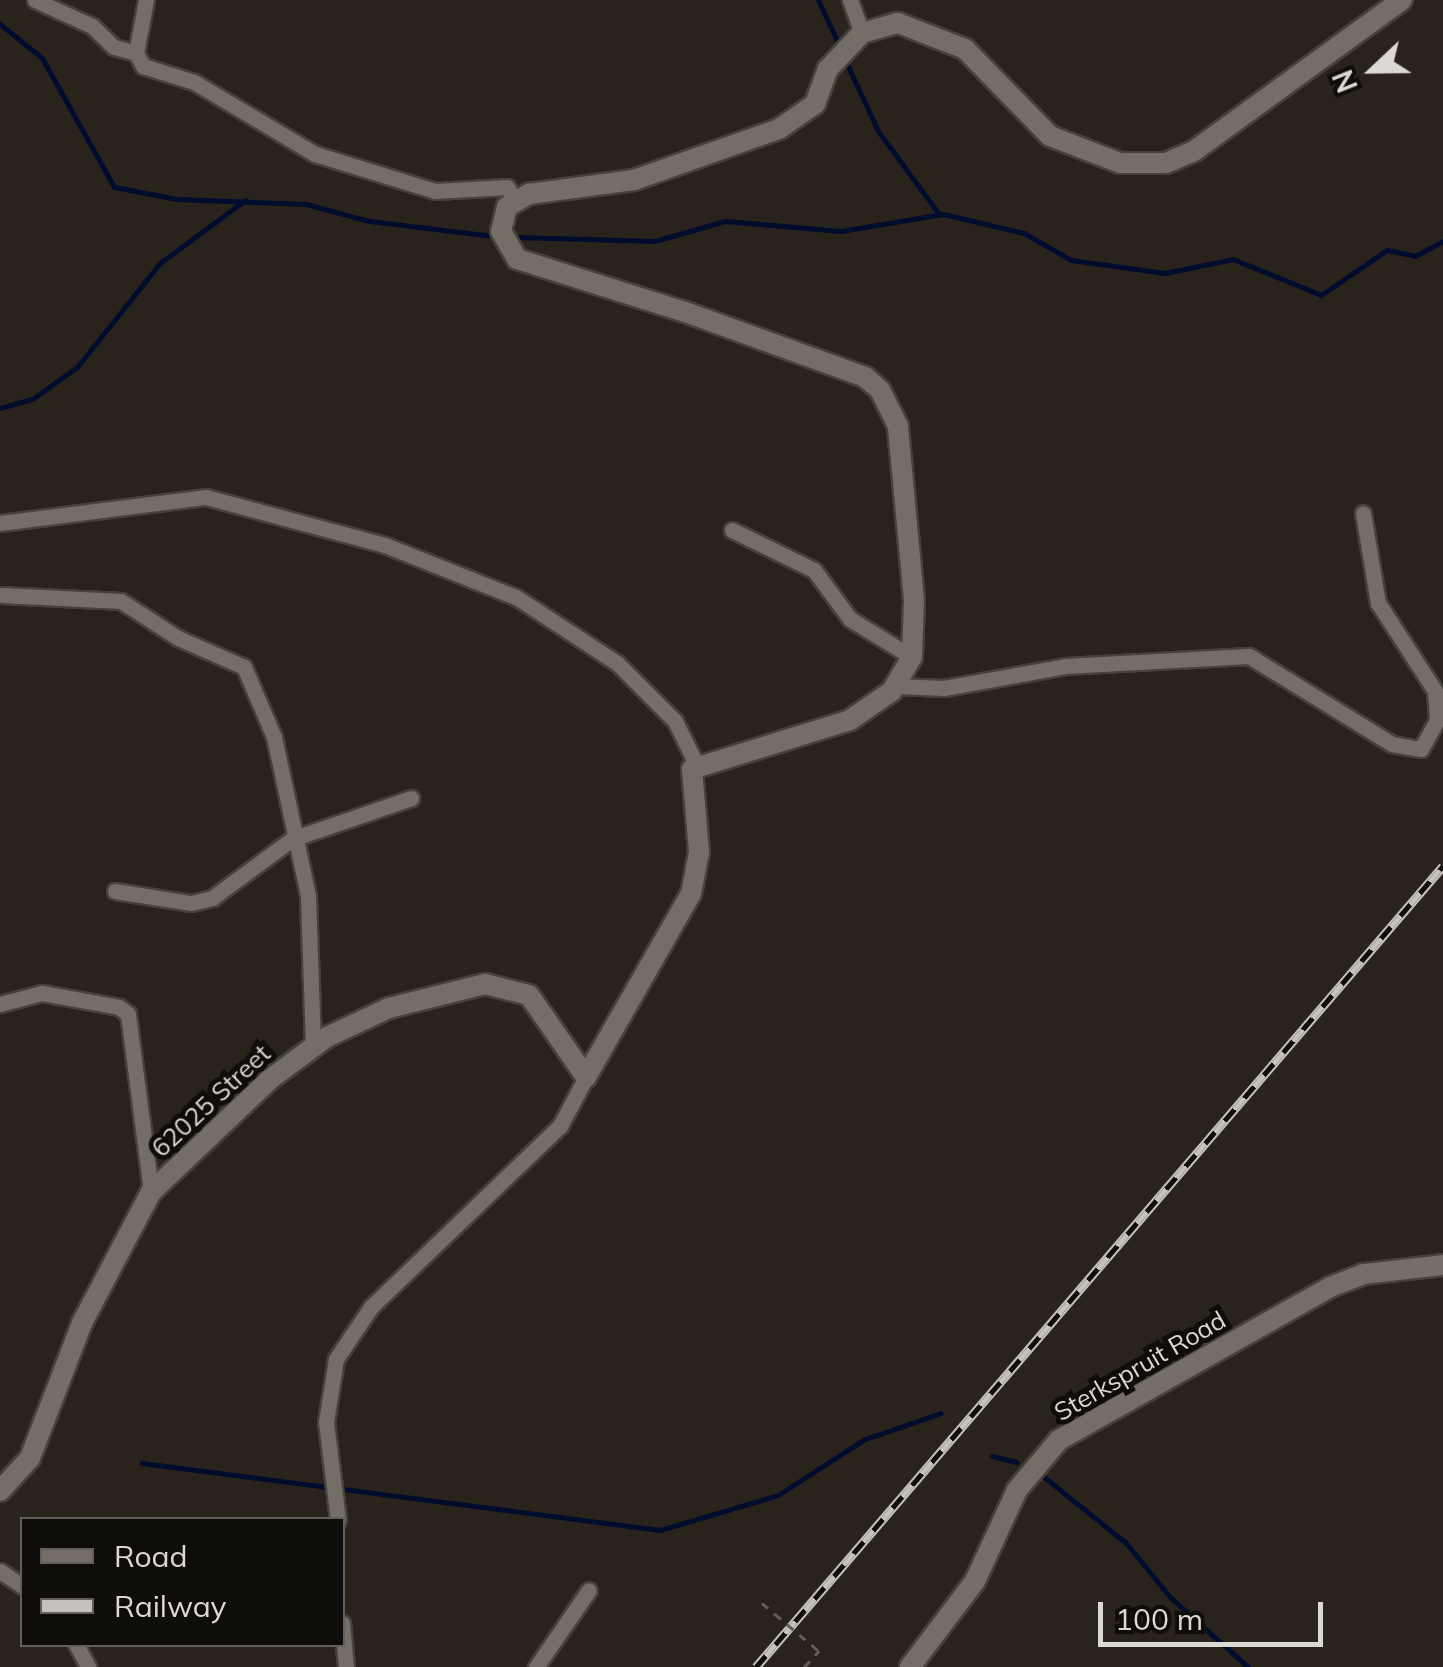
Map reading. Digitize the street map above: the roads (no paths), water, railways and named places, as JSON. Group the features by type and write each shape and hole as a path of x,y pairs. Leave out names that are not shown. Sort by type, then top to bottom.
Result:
{"street":[{"path":"35,0 92,26 114,47 136,52"},
{"path":"146,0 136,52 143,66 194,82 315,154 434,190 498,184 515,200"},
{"path":"850,0 862,33"},
{"path":"515,200 634,180 779,129 815,104 828,69 862,33 898,23 946,39 986,68 1050,136 1142,166 1194,152 1402,0"},
{"path":"338,1517 326,1422 336,1359 371,1308 560,1126 684,909 699,852 690,774 697,766 850,720 897,686 912,656 914,600 898,426 880,390 865,377 517,258 501,231 515,200"},
{"path":"0,523 206,496 384,546 516,598 617,663 674,722 697,766"},
{"path":"897,686 944,688 1065,666 1249,656 1392,744 1421,749 1437,720 1435,692 1378,603 1363,513"},
{"path":"732,530 814,570 850,618 912,656"},
{"path":"2,595 121,601 178,638 234,657 254,685 274,736 311,917 306,986 313,1046"},
{"path":"114,891 191,903 212,898 292,839 411,798"},
{"name":"62025 Street","path":"0,1492 30,1458 82,1323 151,1192 313,1046 388,1008 464,986 506,986 529,995 586,1078"},
{"path":"0,1004 42,993 119,1007 128,1014 151,1192"},
{"name":"Sterkspruit Road","path":"910,1667 975,1581 1017,1490 1058,1440 1330,1287 1364,1274 1443,1265"},
{"path":"536,1667 589,1590"}],"waterway":[{"path":"818,0 840,47"},
{"path":"0,24 42,58 114,187 177,199 306,204 369,221 493,236"},
{"path":"846,62 878,131 939,214"},
{"path":"0,408 34,398 77,367 160,263 245,200"},
{"path":"517,237 655,241 725,221 841,231 943,214 1024,233 1071,260 1165,273 1233,259 1321,295 1387,250 1415,256 1443,241"},
{"path":"142,1463 660,1530 778,1495 865,1439 941,1413"},
{"path":"992,1456 1016,1462"},
{"path":"1044,1477 1126,1543 1170,1597 1248,1667"}],"railway":[{"path":"756,1667 1443,866"}]}
